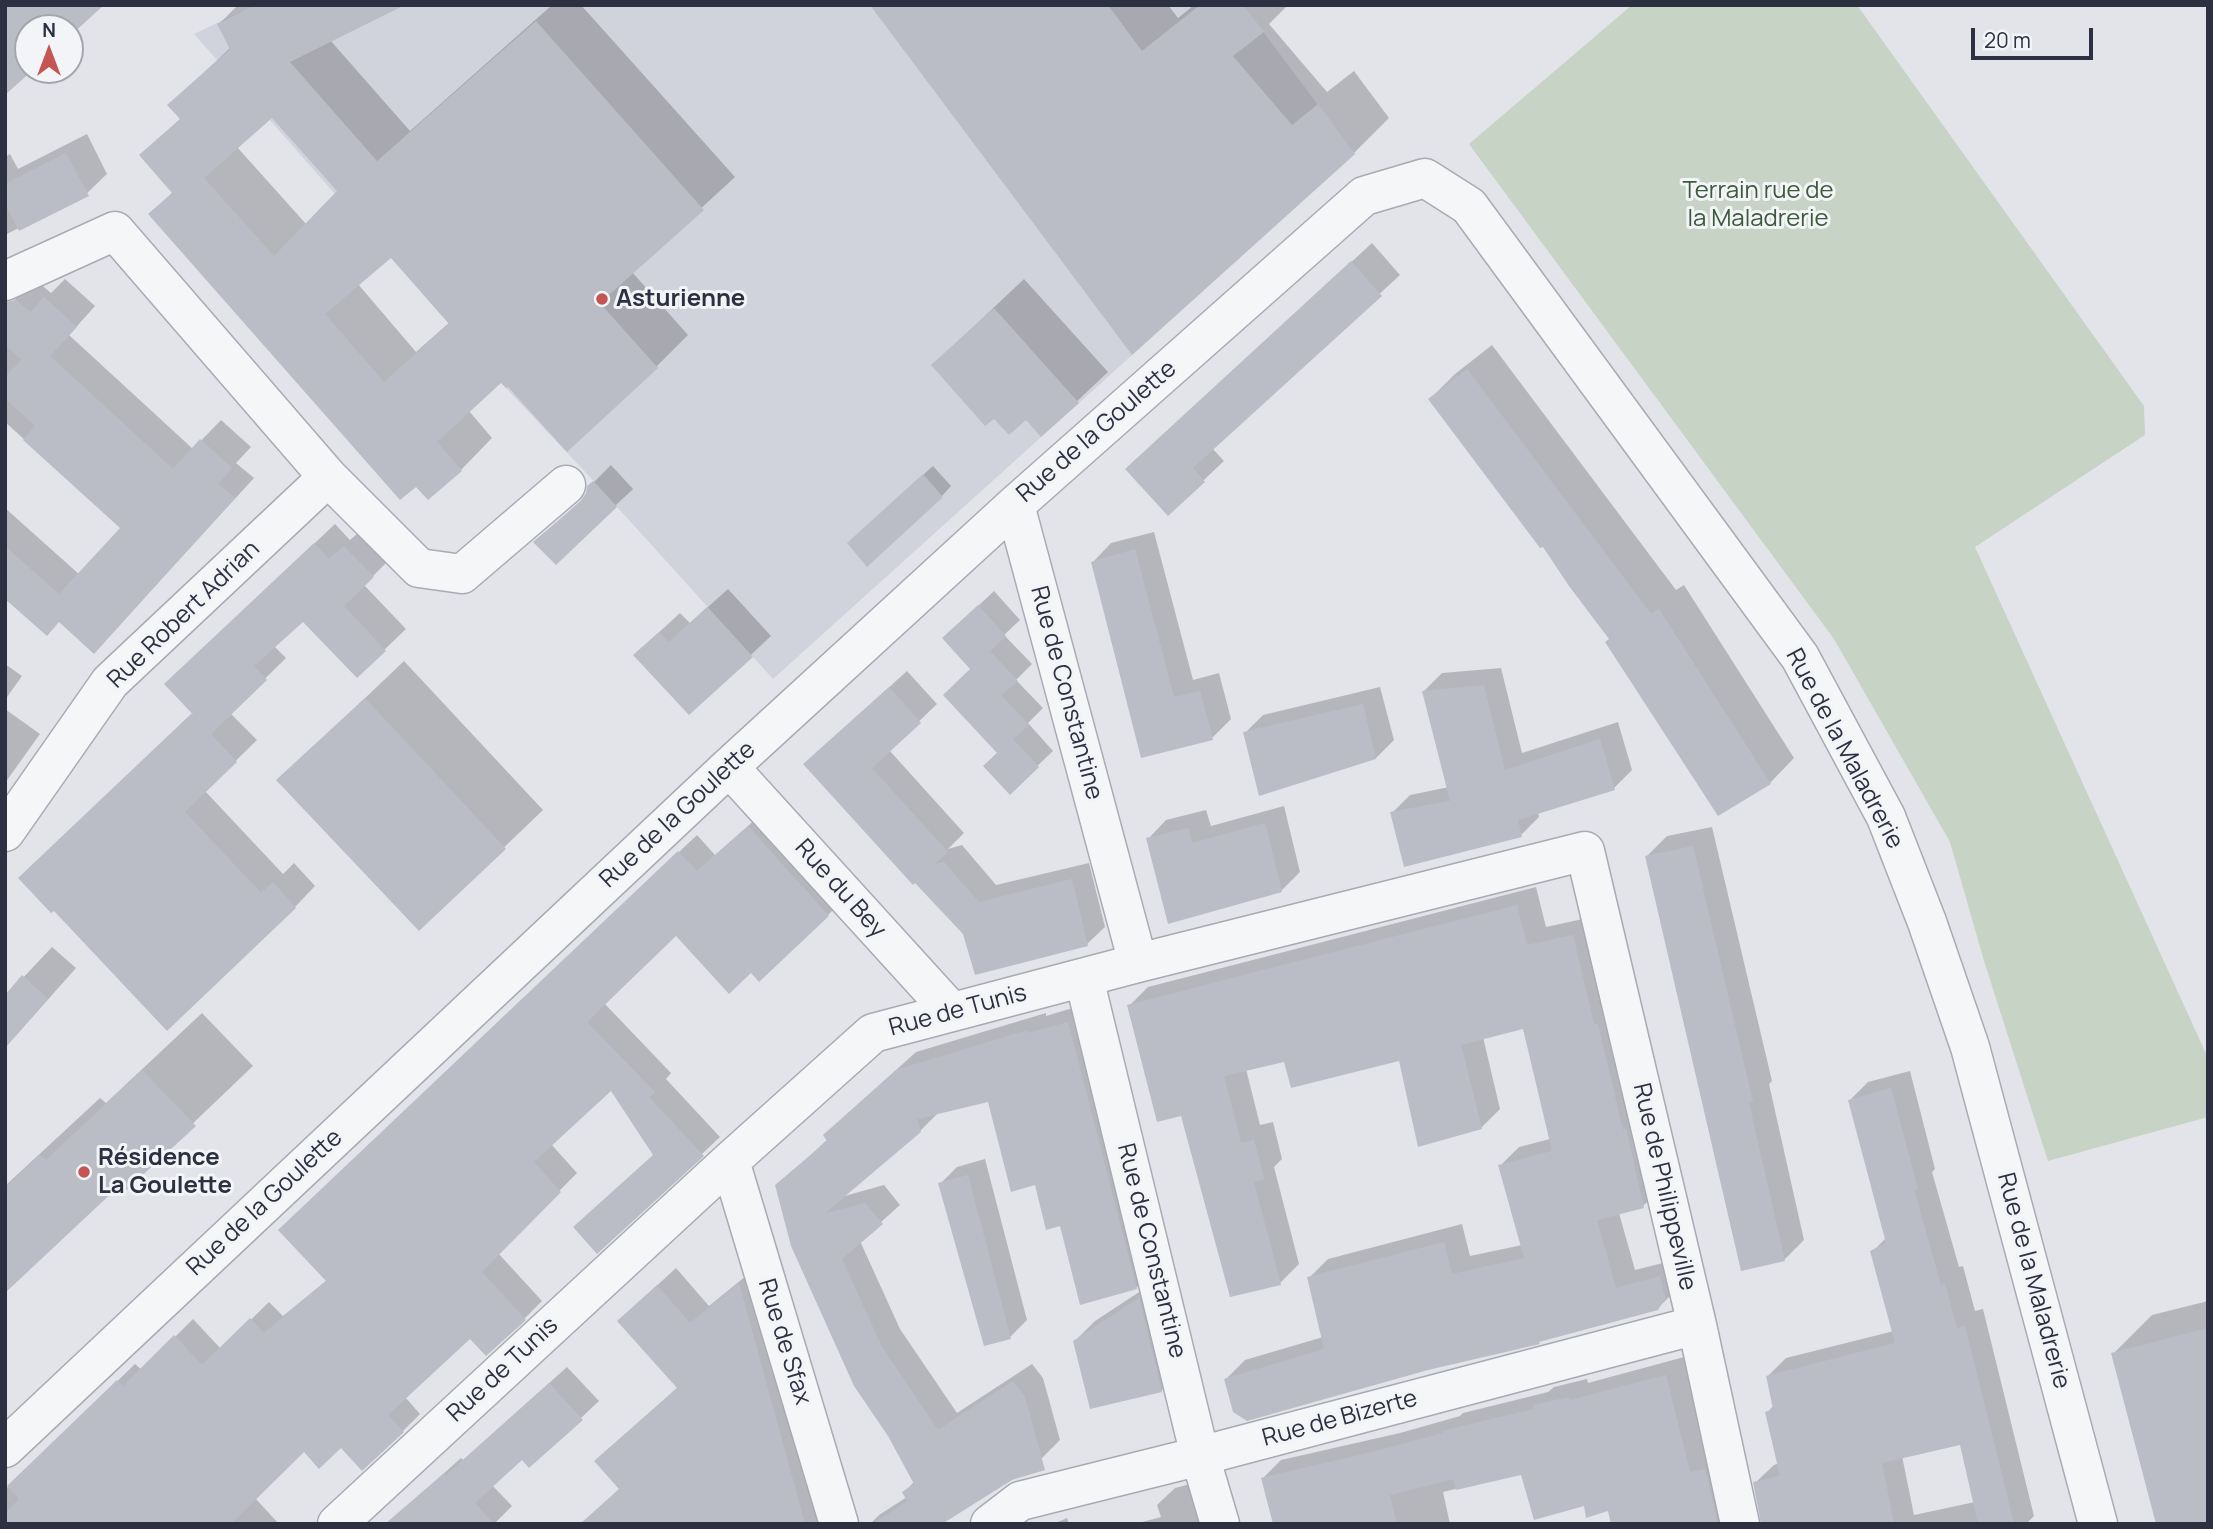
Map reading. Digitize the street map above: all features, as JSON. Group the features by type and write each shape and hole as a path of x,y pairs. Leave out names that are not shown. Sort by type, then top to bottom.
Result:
{"street":[{"name":"Rue de la Maladrerie","path":"1364,196 1425,178 1468,206 1800,657 1886,817 1927,922 1970,1047 2098,1524"},
{"name":"Rue de la Goulette","path":"5,1448 729,767 1015,505 1364,196"},
{"path":"5,281 115,231 328,477 419,568 462,574 566,485"},
{"name":"Rue Robert Adrian","path":"5,832 110,682 328,477"},
{"name":"Rue de Constantine","path":"1015,505 1138,963"},
{"name":"Rue du Bey","path":"729,767 951,1012"},
{"name":"Rue de Tunis","path":"337,1524 730,1161 873,1033 1138,963 1585,851"},
{"name":"Rue de Philippeville","path":"1585,851 1741,1524"},
{"name":"Rue de Constantine","path":"1084,978 1200,1457 1220,1524"},
{"name":"Rue de Sfax","path":"730,1161 839,1524"},
{"name":"Rue de Bizerte","path":"990,1524 1020,1501 1200,1457 1697,1325"}],"shaded area":[{"path":"254,5 1243,5 1355,154 773,679 506,388 194,34"}],"green space":[{"name":"Terrain rue de la Maladrerie","path":"1632,5 1857,5 2144,406 2145,435 1975,547 2208,1058 2208,1117 2048,1161 1984,961 1950,842 1834,639 1469,144"}],"building":[{"path":"5,5 104,5 84,23 84,14 14,14 14,84 17,84 5,95"},
{"path":"254,5 405,5 290,62 377,161 536,21 704,210 600,303 658,368 567,452 508,387 501,383 437,442 462,471 428,500 416,487 400,500 148,214 172,193 139,155 180,119 167,105 230,49 217,24","holes":["272,118 337,191 274,256 204,178","391,258 449,324 384,382 325,314"]},
{"path":"870,5 1108,5 1142,51 1200,5 1243,5 1264,32 1233,56 1292,125 1318,104 1355,154 1132,355"},
{"path":"66,153 89,196 19,231 5,203 5,184"},
{"path":"1351,261 1382,296 1193,468 1205,482 1168,516 1125,469"},
{"path":"44,297 77,327 50,356 173,469 200,439 232,468 218,484 235,498 94,654 59,622 47,636 5,599 5,546 59,594 120,528 23,440 35,426 5,398 5,377 22,360 5,345 5,302 16,300 31,312"},
{"path":"994,308 1079,403 1041,437 1026,420 1009,435 994,419 985,426 931,365"},
{"path":"1467,369 1651,614 1659,609 1771,784 1718,816 1605,642 1609,639 1543,547 1540,548 1428,399"},
{"path":"923,474 943,497 867,567 847,543"},
{"path":"593,481 617,507 556,565 533,542 580,502 587,486"},
{"path":"314,543 329,559 344,546 374,577 344,606 386,651 357,678 303,622 254,666 267,680 211,734 237,762 185,812 261,893 273,882 296,908 167,1031 54,911 51,913 18,878 192,713 164,684"},
{"path":"1135,549 1174,697 1200,691 1213,740 1141,758 1091,562"},
{"path":"978,605 1006,636 990,651 1018,681 1001,695 1029,725 1013,739 1039,767 1010,795 983,766 997,753 943,695 970,669 942,638"},
{"path":"707,607 753,657 689,715 633,655 659,632 669,642"},
{"path":"1484,685 1505,770 1600,739 1615,790 1518,820 1522,837 1404,867 1390,812 1450,801 1422,691"},
{"path":"889,687 921,723 872,768 948,852 935,864 944,862 979,902 1072,879 1088,946 975,975 963,934 915,883 913,885 803,764"},
{"path":"365,698 506,849 419,931 276,780"},
{"path":"1363,704 1376,759 1259,796 1243,732"},
{"path":"1265,823 1282,892 1168,924 1146,838 1188,828 1192,843"},
{"path":"748,826 829,916 759,982 751,973 729,994 676,936 587,1022 655,1092 649,1097 704,1156 597,1254 573,1227 653,1155 611,1091 534,1162 561,1192 482,1272 526,1320 486,1356 470,1339 388,1415 404,1432 362,1471 341,1448 319,1469 304,1452 231,1524 5,1524 5,1513 19,1499 7,1486 117,1380 123,1386 174,1335 202,1365 250,1318 264,1333 326,1281 278,1230 678,851 697,871"},
{"path":"1693,846 1753,1102 1749,1103 1785,1261 1741,1271 1645,856"},
{"path":"1517,905 1527,945 1573,935 1594,1024 1598,1024 1623,1130 1626,1129 1644,1208 1597,1220 1616,1288 1660,1276 1665,1299 1658,1310 1247,1421 1233,1412 1224,1379 1324,1349 1307,1277 1444,1242 1452,1274 1524,1258 1498,1165 1552,1151 1523,1029 1461,1045 1482,1129 1418,1147 1399,1061 1291,1088 1284,1062 1224,1076 1241,1143 1254,1140 1264,1179 1254,1182 1281,1285 1230,1297 1181,1116 1157,1122 1127,1005"},
{"path":"22,975 48,999 5,1047 5,995"},
{"path":"1068,1022 1137,1289 1080,1305 1060,1226 1046,1230 1035,1185 1011,1192 988,1102 917,1119 921,1132 824,1214 865,1203 883,1224 842,1259 882,1347 938,1430 1013,1381 1025,1397 1045,1470 1012,1480 942,1524 873,1524 907,1501 902,1492 914,1484 888,1436 854,1386 791,1246 775,1185 827,1141 823,1135 896,1070 1028,1030 1028,1033"},
{"name":"Résidence La Goulette","path":"142,1070 196,1126 121,1195 116,1189 5,1293 5,1188 40,1155 46,1160"},
{"path":"1891,1088 1918,1189 1914,1190 1941,1285 1945,1284 1957,1328 1965,1326 2014,1524 1978,1524 1960,1445 1882,1463 1894,1524 1761,1524 1753,1482 1780,1476 1765,1412 1773,1409 1766,1376 1895,1343 1870,1251 1886,1243 1848,1100"},
{"path":"968,1175 1011,1339 984,1346 938,1183"},
{"path":"739,1283 805,1524 580,1524 619,1489 594,1461 677,1388 617,1321 657,1285 690,1323"},
{"path":"1139,1298 1162,1392 1090,1409 1073,1341"},
{"path":"2208,1328 2208,1524 2156,1524 2111,1353"},
{"path":"1666,1375 1690,1472 1705,1469 1718,1524 1611,1524 1608,1511 1586,1518 1584,1506 1534,1520 1521,1475 1456,1490 1453,1479 1390,1495 1397,1524 1273,1524 1261,1478 1534,1409 1533,1405 1569,1397 1570,1400"},
{"path":"549,1383 583,1420 529,1468 522,1460 475,1503 494,1524 385,1524 443,1474 445,1476"}],"place":[{"name":"Asturienne","path":"602,299"},
{"name":"Résidence La Goulette","path":"84,1172"}]}
